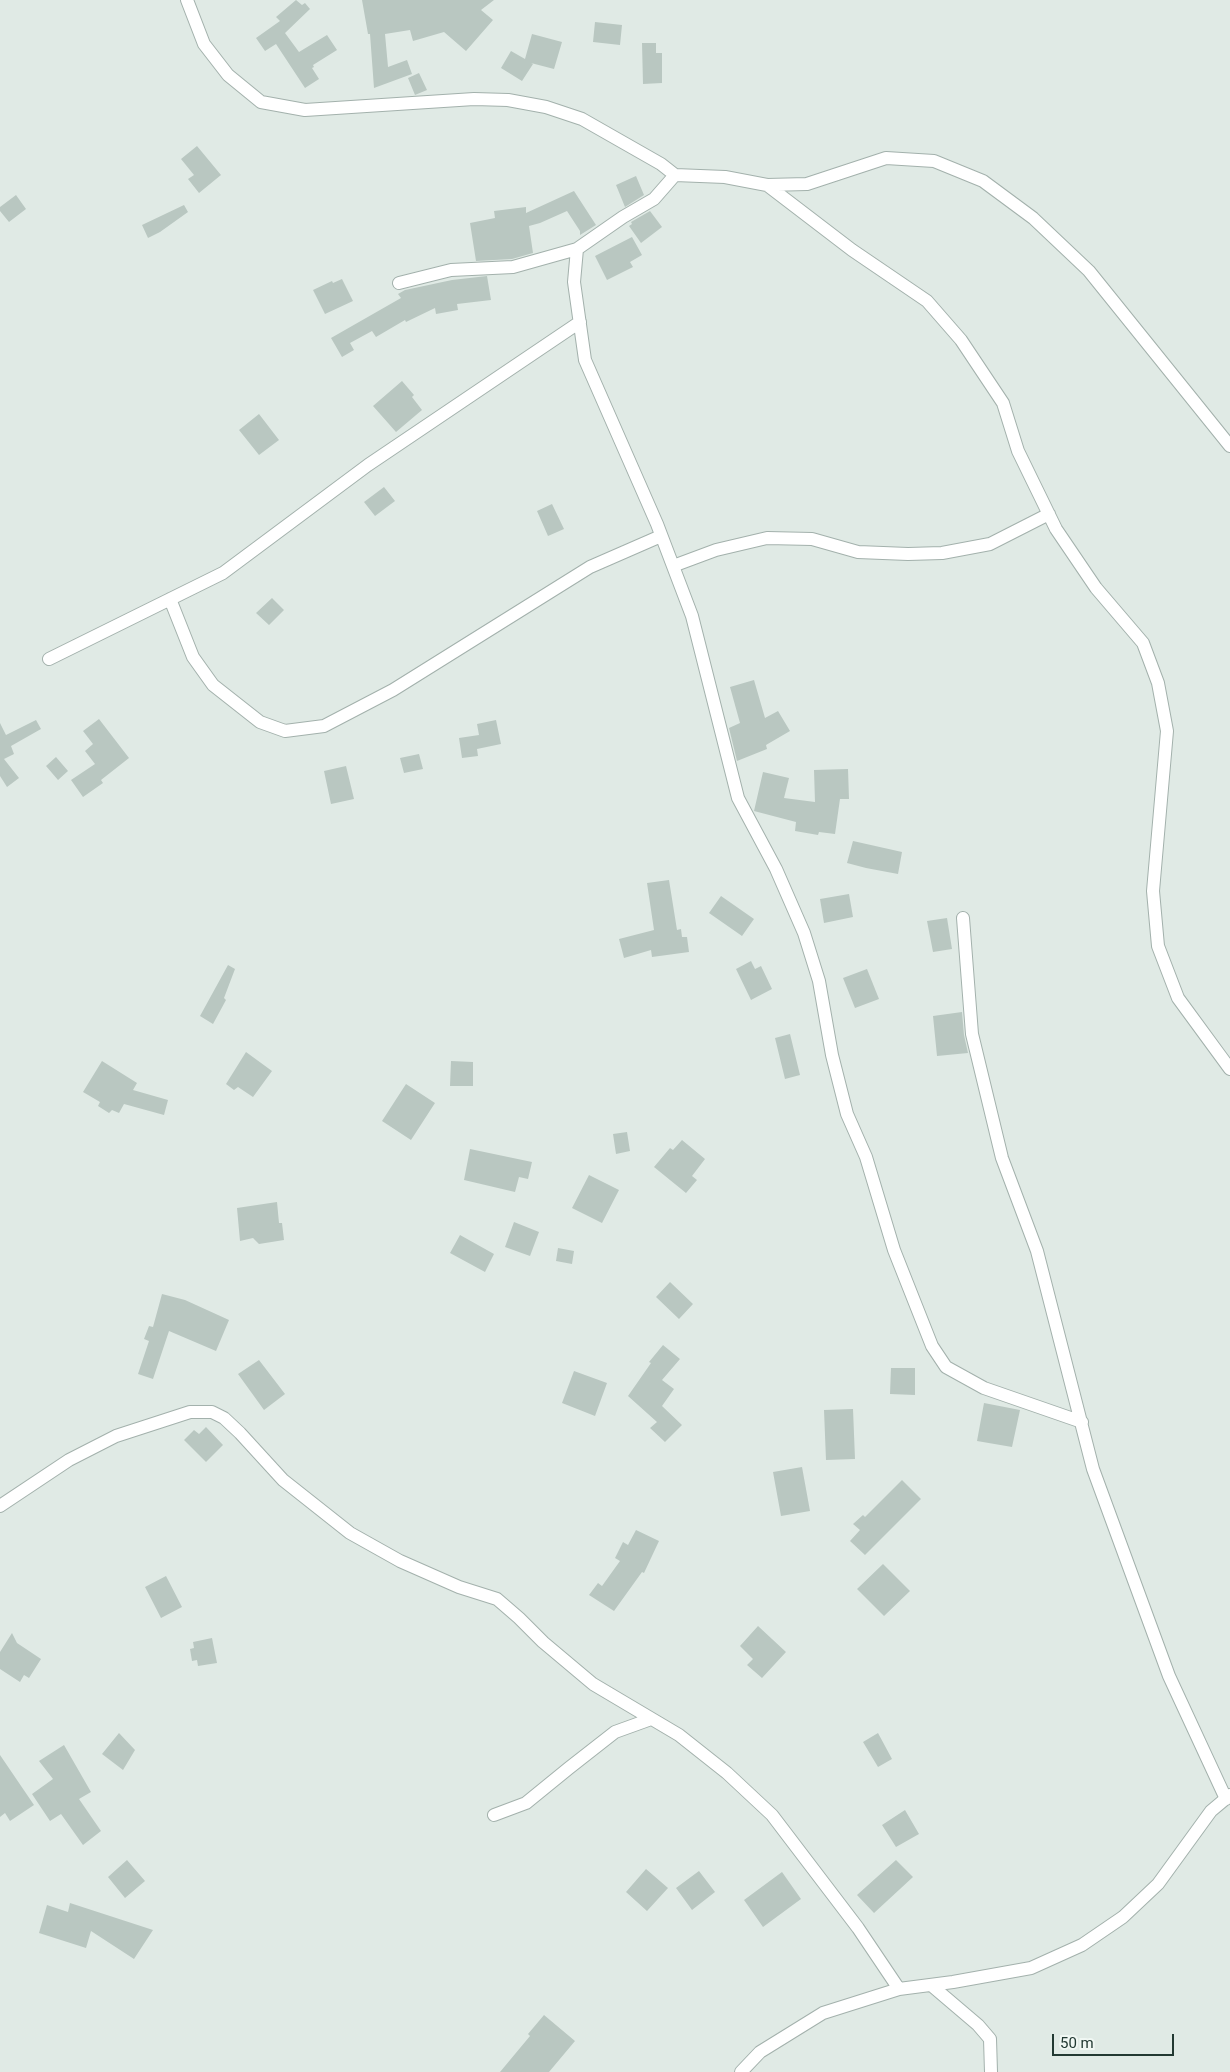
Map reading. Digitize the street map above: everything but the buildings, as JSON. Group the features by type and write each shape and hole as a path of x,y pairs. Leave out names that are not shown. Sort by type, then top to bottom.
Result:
{"street":[{"path":"187,0 204,44 228,75 261,102 305,110 474,99 508,100 546,107 582,119 661,164 675,175 726,177 767,185 807,184 886,158 934,161 984,181 1033,218 1089,272 1230,446"},
{"path":"399,283 450,270 513,267 577,249 623,216 654,199 675,175"},
{"path":"767,185 852,250 927,301 961,340 1003,403 1018,451 1056,529 1096,588 1143,643 1158,683 1167,731 1153,891 1158,946 1178,998 1230,1069"},
{"path":"577,249 574,282 585,360 661,536 692,616 738,798 776,869 804,933 820,981 832,1055 847,1114 866,1157 894,1250 932,1346 946,1367 984,1388 1082,1422"},
{"path":"49,659 223,573 368,465 580,322"},
{"path":"673,566 716,550 767,538 812,539 858,552 908,554 942,552 990,544 1049,514"},
{"path":"170,599 193,657 213,685 260,722 285,731 324,726 393,690 590,567 661,536"},
{"path":"740,2072 760,2052 823,2013 899,1989 1031,1968 1082,1945 1123,1917 1158,1884 1210,1810 1228,1797 1169,1676 1093,1469 1037,1251 1002,1158 974,1044 962,918"},
{"path":"0,1506 68,1460 116,1436 190,1412 212,1412 224,1418 283,1480 350,1533 400,1561 459,1587 497,1599 543,1642 593,1684 679,1735 727,1773 772,1816 858,1928 899,1989"},
{"path":"494,1815 526,1803 615,1732 652,1719"},
{"path":"931,1985 978,2025 990,2039 991,2072"}]}
